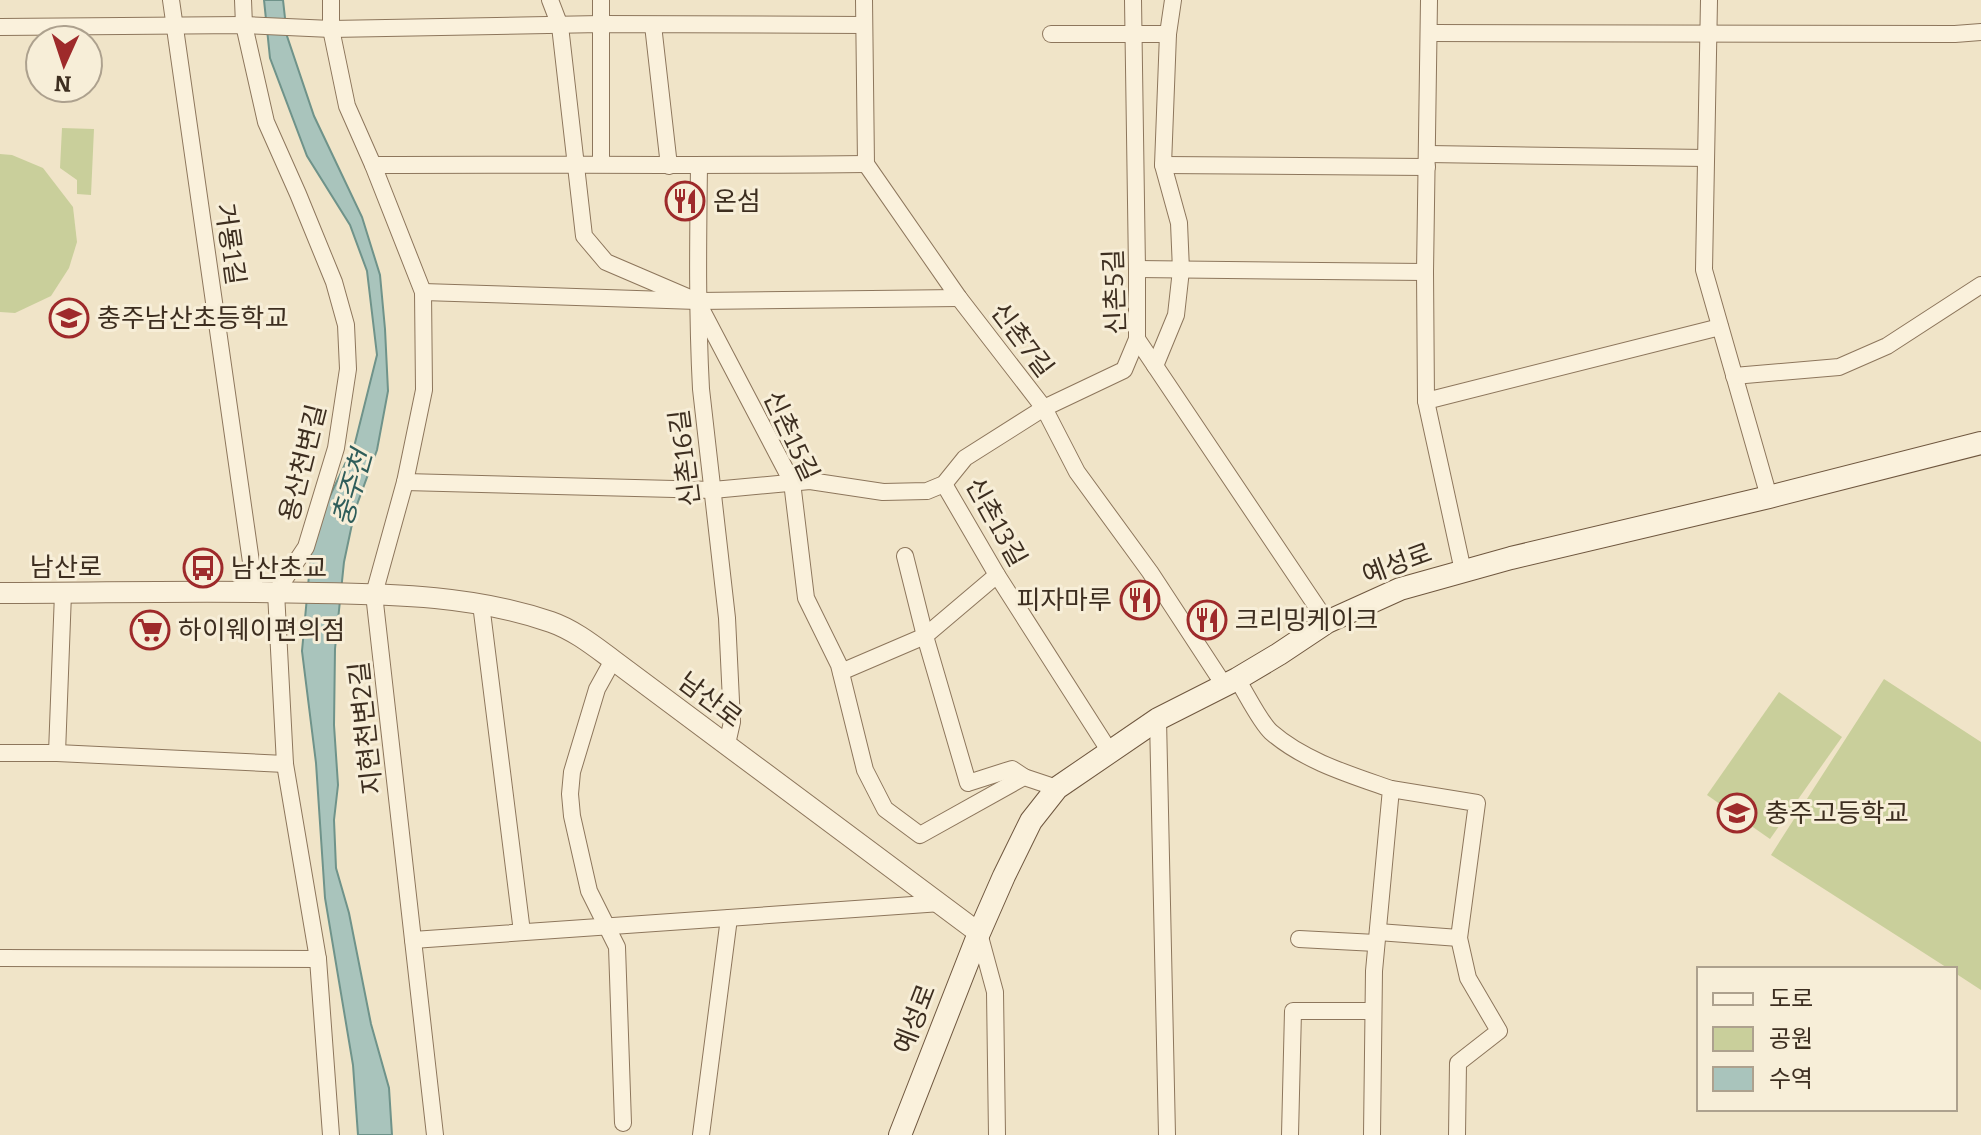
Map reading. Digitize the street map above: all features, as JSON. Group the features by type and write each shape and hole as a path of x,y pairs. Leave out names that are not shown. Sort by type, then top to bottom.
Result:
{"main road":[{"name":"예성로","path":"900,1135 979,933 1031,821 1057,788 1158,719 1231,682 1327,622 1400,589 1981,443"}],"street":[{"name":"거룡1길","path":"171,0 266,591"},
{"name":"용산천변길","path":"243,0 244,25 266,122 334,282 346,325 348,369 336,448 306,547 266,591"},
{"name":"지현천변2길","path":"331,0 331,29 347,106 423,292 424,390 405,482 374,594 435,1135"},
{"path":"550,0 560,26 584,236 606,262 697,301"},
{"path":"601,0 601,164"},
{"path":"373,165 866,164 864,0"},
{"name":"신촌5길","path":"1133,0 1137,339 1327,622"},
{"path":"1155,366 1176,315 1181,270 1179,223 1163,165 1168,34 1173,0"},
{"path":"1429,0 1426,401 1463,571"},
{"path":"1709,0 1704,270 1769,497"},
{"path":"0,27 244,25 331,29 601,24 864,25"},
{"path":"653,25 669,166"},
{"path":"1430,33 1708,35 1981,32"},
{"path":"1051,34 1168,34"},
{"path":"1163,165 1706,158"},
{"name":"신촌7길","path":"866,164 959,298 1044,408 1077,472 1269,731 1298,751 1335,769 1391,789 1477,803 1459,938"},
{"name":"신촌16길","path":"699,166 697,301 701,389 727,618 732,722 727,744"},
{"path":"1137,269 1425,272"},
{"path":"1734,376 1839,367 1887,346 1981,285"},
{"path":"423,292 697,301 959,298"},
{"name":"신촌15길","path":"697,301 792,482 806,598 839,665 865,770 885,809 920,835 1024,777"},
{"path":"1426,401 1720,327"},
{"name":"신촌13길","path":"1110,752 997,575 944,484 965,458 1044,408 1124,370 1137,339"},
{"path":"405,482 713,490 810,481 883,492 927,491 944,484"},
{"path":"905,556 968,783 1012,769 1024,777 1057,788"},
{"path":"841,672 925,636 997,575"},
{"path":"266,591 285,764 318,959 331,1135 323,1135"},
{"name":"남산로","path":"0,593 266,591 374,594 481,604 554,623 613,660 979,933"},
{"path":"57,753 63,593"},
{"path":"481,604 522,932"},
{"path":"613,660 597,689 572,772 570,794 589,891 617,947 623,1123"},
{"path":"1158,719 1167,1135"},
{"path":"0,753 285,764"},
{"path":"1372,1135 1377,938 1391,789"},
{"path":"413,940 941,903"},
{"path":"701,1135 729,918"},
{"path":"979,933 995,992 997,1135"},
{"path":"1299,939 1459,938 1468,978 1499,1031 1458,1063 1457,1135"},
{"path":"0,958 318,959"},
{"path":"1290,1135 1293,1011 1373,1011"}],"green space":[{"path":"62,128 94,129 91,195 77,194 77,180 60,168"},
{"path":"0,154 12,155 43,168 73,207 77,242 69,268 51,296 15,313 0,312"},
{"path":"1884,679 1981,742 1981,990 1957,974 1957,967 1946,967 1771,855"},
{"path":"1779,692 1842,737 1770,839 1707,795"}],"water":[{"name":"충주천","path":"264,0 283,0 287,36 314,116 362,217 380,275 388,391 377,450 355,510 344,562 335,649 334,725 338,785 334,820 336,868 349,913 371,1024 389,1088 392,1135 358,1135 353,1065 325,898 316,763 302,651 313,532 355,443 377,355 367,271 350,225 307,156 270,58"}],"place":[{"name":"온섬","path":"685,201"},
{"name":"충주남산초등학교","path":"69,318"},
{"name":"남산초교","path":"203,568"},
{"name":"피자마루","path":"1140,600"},
{"name":"크리밍케이크","path":"1207,620"},
{"name":"하이웨이편의점","path":"150,630"},
{"name":"충주고등학교","path":"1737,813"}]}
